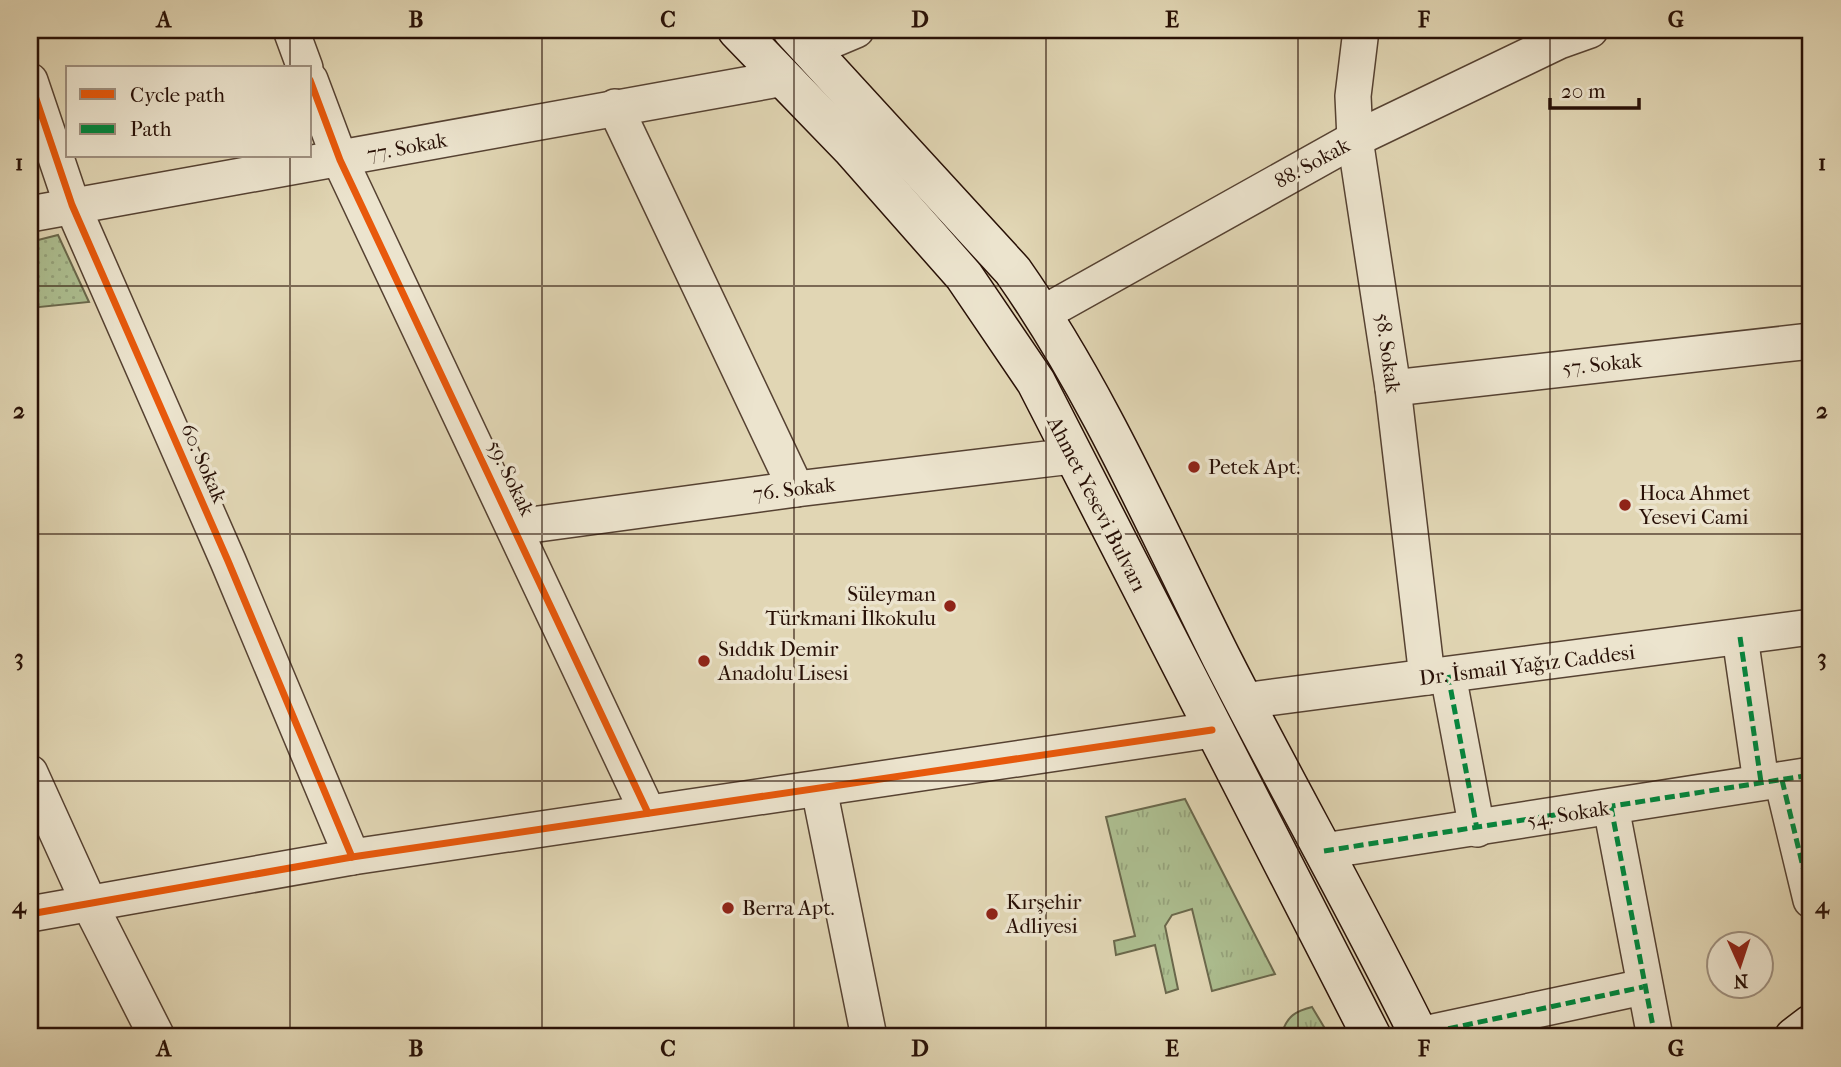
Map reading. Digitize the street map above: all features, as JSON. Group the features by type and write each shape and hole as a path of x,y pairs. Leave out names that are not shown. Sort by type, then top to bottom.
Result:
{"main road":[{"name":"Ahmet Yesevi Bulvarı","path":"737,30 851,148 964,276 1036,382 1212,730 1372,1037"},
{"name":"Ahmet Yesevi Bulvarı","path":"802,39 1013,271 1042,314 1096,408 1243,701 1419,1036"},
{"path":"1794,1037 1811,1024"}],"street":[{"path":"290,30 304,66"},
{"path":"802,39 856,30"},
{"name":"58. Sokak","path":"1361,30 1353,96 1355,139 1438,676 1477,829"},
{"name":"88. Sokak","path":"1042,314 1355,139 1570,33"},
{"name":"77. Sokak","path":"30,214 784,78"},
{"name":"60. Sokak","path":"30,81 72,205 234,573 352,857"},
{"name":"59. Sokak","path":"312,85 340,160 516,527 648,813"},
{"path":"615,107 796,489"},
{"name":"57. Sokak","path":"1393,388 1811,341"},
{"name":"76. Sokak","path":"516,527 796,489 1072,456"},
{"name":"Dr. İsmail Yağız Caddesi","path":"1243,701 1811,627"},
{"path":"1740,637 1785,779 1811,900"},
{"path":"30,914 352,857 1212,730"},
{"path":"30,773 89,903 157,1037"},
{"name":"54. Sokak","path":"1324,852 1785,779"},
{"path":"819,789 869,1037"},
{"path":"1611,807 1643,986 1655,1037"},
{"path":"1419,1036 1643,986"}],"green space":[{"path":"58,235 89,302 30,308 30,242"},
{"path":"1185,799 1275,974 1212,991 1192,909 1172,915 1165,926 1178,989 1166,993 1155,945 1116,955 1114,941 1135,936 1106,817"},
{"path":"1312,1007 1330,1037 1264,1037 1282,1033 1293,1015"}],"marked path":[{"path":"1740,637 1761,782"},
{"path":"1448,675 1477,829"},
{"path":"1324,851 1811,775"},
{"path":"1782,780 1811,900"},
{"path":"1611,807 1655,1037"},
{"path":"1419,1035 1643,987"}],"cycle path":[{"path":"30,81 72,205 228,561 352,857"},
{"path":"312,85 340,160 648,813"},
{"path":"30,914 352,857 1212,730"}],"place":[{"name":"Petek Apt.","path":"1194,467"},
{"name":"Hoca Ahmet Yesevi Cami","path":"1625,505"},
{"name":"Süleyman Türkmani İlkokulu","path":"950,606"},
{"name":"Sıddık Demir Anadolu Lisesi","path":"704,661"},
{"name":"Berra Apt.","path":"728,908"},
{"name":"Kırşehir Adliyesi","path":"992,914"}]}
